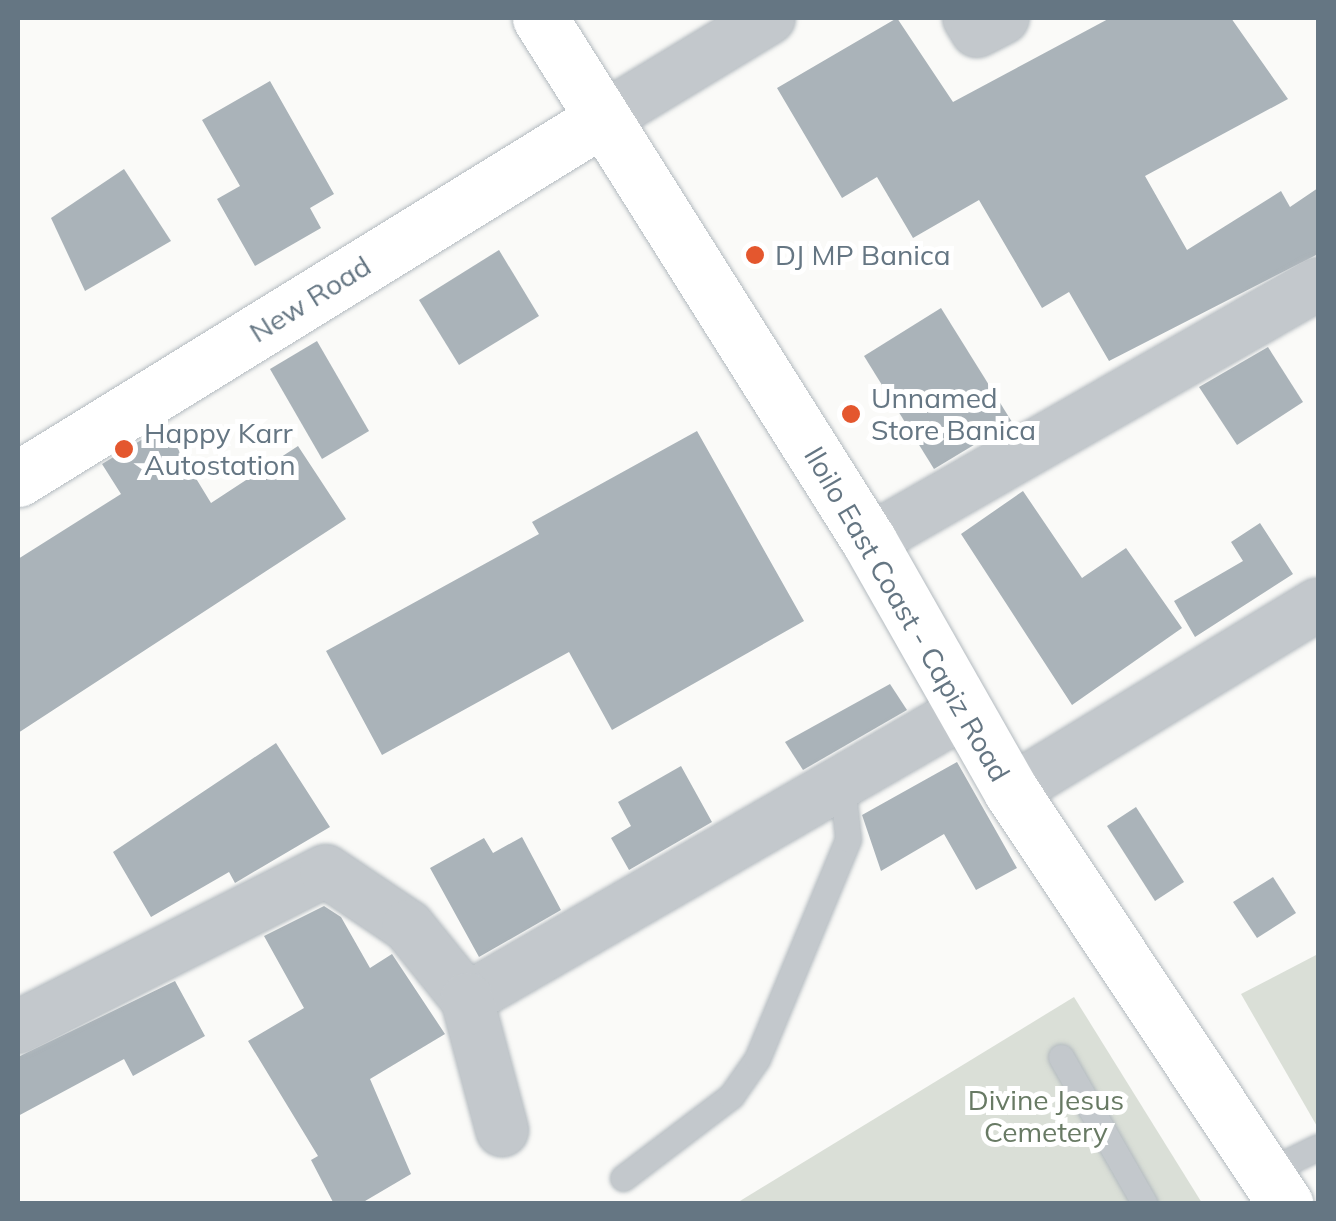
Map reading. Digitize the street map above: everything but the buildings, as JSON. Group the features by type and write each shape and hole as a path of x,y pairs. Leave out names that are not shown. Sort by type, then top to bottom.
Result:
{"main road":[{"name":"Iloilo East Coast - Capiz Road","path":"540,18 870,540 963,712 1011,791 1276,1188"},
{"name":"New Road","path":"18,479 602,118"}],"street":[{"path":"602,118 769,18"},
{"path":"969,18 978,31 1003,18"},
{"path":"870,540 1318,284"},
{"path":"1011,791 1318,604"},
{"path":"468,999 963,712"},
{"path":"18,1027 326,872 408,926 468,999 502,1130"}],"lane":[{"path":"623,1178 731,1096 757,1059 848,838 842,782"},
{"path":"1061,1057 1144,1204"},
{"path":"1276,1188 1318,1146"}],"green space":[{"path":"1318,954 1318,1128 1241,994"},
{"name":"Divine Jesus Cemetery","path":"1074,997 1202,1203 735,1204"}],"place":[{"name":"DJ MP Banica","path":"755,255"},
{"name":"Unnamed Store Banica","path":"851,414"},
{"name":"Happy Karr Autostation","path":"124,449"}]}
